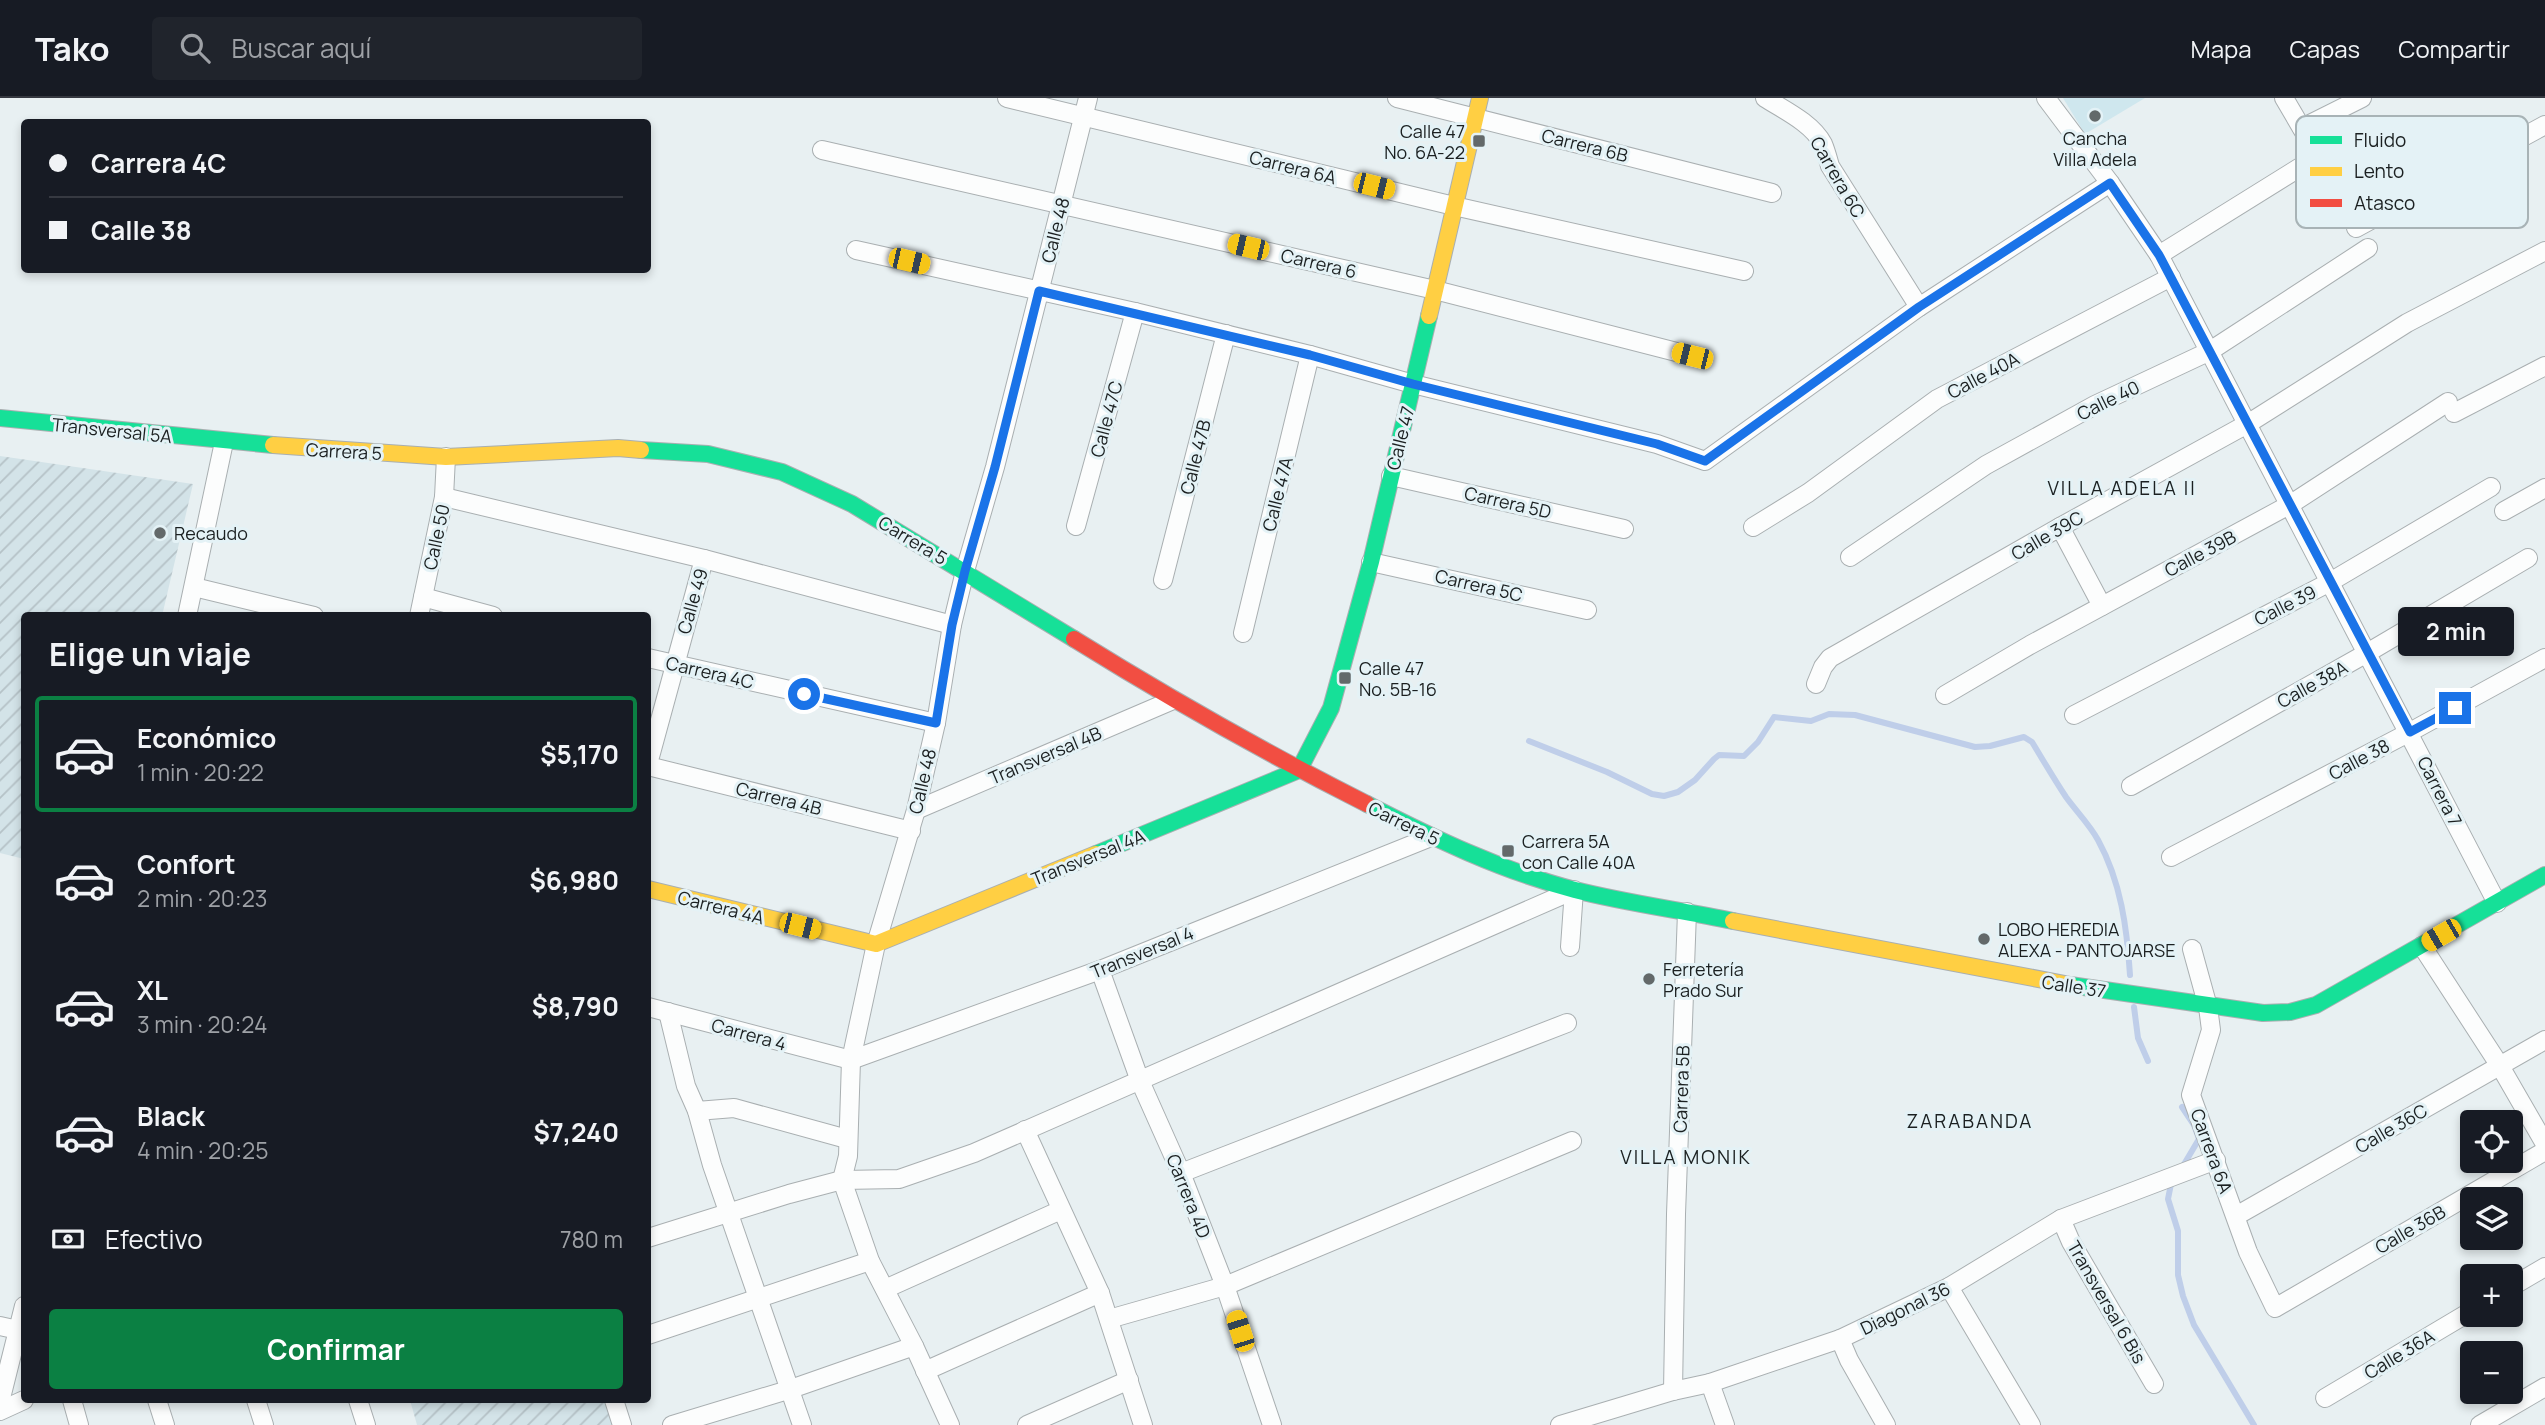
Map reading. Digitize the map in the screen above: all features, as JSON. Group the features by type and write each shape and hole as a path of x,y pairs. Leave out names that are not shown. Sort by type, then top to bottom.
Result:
{"main road":[{"name":"Calle 47","path":"1299,770 1331,708 1371,562 1480,98"},
{"name":"Transversal 5A","path":"0,418 224,442"},
{"name":"Carrera 5","path":"224,442 446,457 618,448 708,454 782,472 852,504 1173,700 1299,770 1430,837 1483,859 1574,890"},
{"name":"Transversal 4A","path":"876,944 1299,770"},
{"name":"Calle 37","path":"1574,890 1979,970 2208,1007 2290,1013 2316,1005 2545,875"},
{"name":"Carrera 4A","path":"651,890 876,944"}],"street":[{"name":"Carrera 6A","path":"1007,98 1454,206 1744,271"},
{"name":"Calle 48","path":"842,1180 848,1156 851,1060 876,944 911,831 936,723 952,625 965,571 995,467 1088,98"},
{"name":"Carrera 6B","path":"1397,98 1772,193"},
{"name":"Carrera 6C","path":"1765,98 1789,113 1818,137 1824,146 1830,166 1919,307"},
{"name":"Carrera 7","path":"2046,98 2110,183 2159,255 2497,903"},
{"path":"2284,98 2296,118"},
{"path":"2326,116 2362,98"},
{"path":"2528,134 2545,125"},
{"name":"Carrera 6","path":"822,150 1434,290 1692,356"},
{"path":"2159,255 2296,170"},
{"path":"856,250 1226,334 1413,384 1657,444 1705,461 1919,307 2110,183"},
{"name":"Calle 40","path":"1850,557 1998,459 2095,405 2210,352 2368,248"},
{"name":"Calle 39C","path":"1816,684 1830,658 2060,527 2249,424 2407,323 2545,251"},
{"name":"Calle 40A","path":"1753,527 1808,493 1937,399 2171,277"},
{"name":"Calle 47C","path":"1076,526 1135,312"},
{"name":"Calle 47B","path":"1163,580 1226,334"},
{"name":"Calle 47A","path":"1243,633 1310,355"},
{"name":"Calle 39B","path":"1945,695 2291,504 2451,408 2545,366"},
{"path":"188,612 224,442"},
{"name":"Calle 50","path":"420,612 444,497 446,457"},
{"name":"Carrera 5D","path":"1391,476 1624,529"},
{"name":"Calle 39","path":"2074,715 2330,582 2491,487"},
{"path":"2504,511 2545,488"},
{"path":"444,497 704,559 952,625"},
{"path":"2060,527 2102,606"},
{"name":"Calle 38A","path":"2131,786 2367,653 2528,558"},
{"name":"Calle 49","path":"651,753 704,559"},
{"name":"Carrera 5C","path":"1371,562 1587,610"},
{"path":"194,587 297,612"},
{"path":"423,597 478,612"},
{"name":"Calle 38","path":"2171,857 2545,658"},
{"name":"Carrera 4C","path":"651,659 936,723"},
{"name":"Transversal 4B","path":"916,810 1173,700"},
{"name":"Carrera 4B","path":"651,766 911,831"},
{"name":"Transversal 4","path":"851,1060 1100,970 1430,837"},
{"path":"651,1237 842,1180 899,1179 974,1153 1574,890 1570,947"},
{"name":"Carrera 5B","path":"1674,1391 1676,1214 1687,912"},
{"path":"2423,946 2500,1066 2545,1144"},
{"name":"Carrera 6A","path":"2192,949 2208,1007 2211,1030 2191,1095 2248,1252 2275,1307"},
{"name":"Carrera 4D","path":"1100,970 1140,1082 1181,1173 1225,1286 1272,1425"},
{"name":"Carrera 4","path":"651,1008 851,1060"},
{"path":"668,1012 686,1086 697,1111 712,1165 802,1425"},
{"path":"1181,1173 1567,1023"},
{"name":"Calle 36C","path":"2236,1216 2545,1040"},
{"path":"697,1111 734,1108 847,1139"},
{"path":"1025,1130 1100,1293 1143,1425"},
{"path":"1109,1318 1225,1286 1572,1141"},
{"name":"Calle 36B","path":"2275,1307 2545,1151"},
{"name":"Diagonal 36","path":"1560,1425 1710,1383 1840,1339 1950,1287 2061,1219 2216,1160"},
{"path":"842,1180 870,1261 914,1346 950,1425"},
{"path":"885,1289 1061,1210"},
{"name":"Transversal 6 Bis","path":"2061,1219 2071,1242 2154,1384"},
{"path":"651,1334 870,1261"},
{"path":"2523,1280 2545,1267"},
{"path":"1950,1287 2031,1425"},
{"path":"925,1371 1100,1293"},
{"path":"0,1402 21,1318"},
{"name":"Calle 36A","path":"2325,1398 2460,1318"},
{"path":"0,1325 18,1330"},
{"path":"1840,1339 1886,1425"},
{"path":"672,1425 788,1390 914,1346"},
{"path":"1027,1425 1129,1380"},
{"path":"1710,1383 1725,1425"},
{"path":"2480,1425 2545,1387"},
{"path":"0,1411 21,1401"},
{"path":"73,1403 79,1425"},
{"path":"158,1403 165,1425"},
{"path":"257,1403 264,1425"},
{"path":"359,1403 366,1425"},
{"path":"615,1403 622,1425"}],"shaded area":[{"name":"Cancha Villa Adela","path":"2063,98 2145,98 2085,134"},
{"path":"0,456 193,484 163,612 21,612 21,858 0,853"},
{"path":"411,1403 609,1403 615,1425 417,1425"}],"waterway":[{"path":"1529,741 1607,772 1652,794 1664,796 1678,792 1695,780 1719,755 1744,756 1758,742 1774,717 1811,721 1829,714 1855,715 1975,747 2024,737 2032,742 2066,797 2095,834 2106,856 2122,906 2130,975"},
{"path":"2134,1007 2138,1038 2148,1061"},
{"path":"2182,1107 2194,1125 2199,1139 2183,1166"},
{"path":"2172,1179 2168,1199 2178,1231 2178,1275 2183,1296 2194,1325 2254,1425"}],"traffic: fast":[{"path":"1299,770 1331,708 1371,562 1429,316"},
{"path":"0,418 273,445"},
{"path":"641,450 708,454 782,472 852,504 1074,639"},
{"path":"1096,854 1299,770"},
{"path":"1367,804 1468,853 1548,882 1614,899 1733,921"},
{"path":"2070,985 2263,1013 2290,1012 2316,1005 2545,875"}],"traffic: slow":[{"path":"1429,316 1480,98"},
{"path":"273,445 446,457 618,448 641,450"},
{"path":"651,890 876,944 1096,854"},
{"path":"1733,921 2070,985"}],"traffic: jam":[{"path":"1074,639 1218,724 1367,804"}],"place":[{"name":"Cancha Villa Adela","path":"2095,116"},
{"name":"Calle 47 No. 6A-22","path":"1479,141"},
{"name":"Recaudo","path":"160,533"},
{"name":"Calle 47 No. 5B-16","path":"1345,678"},
{"name":"Carrera 5A con Calle 40A","path":"1508,851"},
{"name":"LOBO HEREDIA ALEXA - PANTOJARSE","path":"1984,939"},
{"name":"Ferretería Prado Sur","path":"1649,979"}],"district":[{"name":"VILLA ADELA II","path":"2122,488"},
{"name":"ZARABANDA","path":"1970,1121"},
{"name":"VILLA MONIK","path":"1686,1157"}],"route":[{"path":"804,694 936,723 952,625 1039,291 1310,355 1413,384 1657,444 1705,461 1919,307 2110,183 2159,255 2410,732 2455,708"}]}
